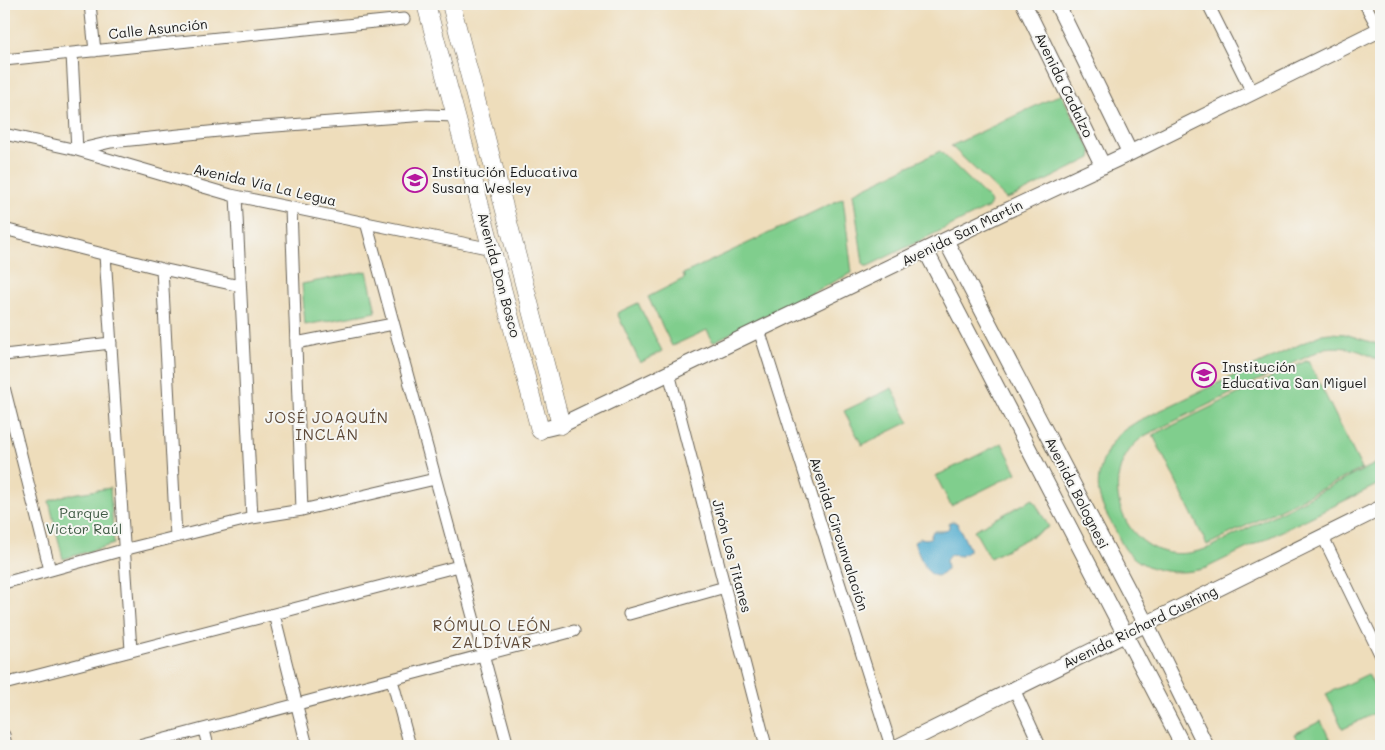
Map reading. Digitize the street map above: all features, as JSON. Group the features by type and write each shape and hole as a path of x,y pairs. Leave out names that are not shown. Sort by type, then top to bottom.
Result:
{"main road":[{"name":"Avenida Don Bosco","path":"426,4 540,430"},
{"name":"Avenida Don Bosco","path":"450,4 561,425"},
{"name":"Avenida Cadalzo","path":"1024,4 1103,166"},
{"path":"1057,4 1130,153"},
{"name":"Avenida San Martín","path":"540,430 561,425 1130,153 1380,30"},
{"name":"Avenida Bolognesi","path":"946,241 1146,624 1206,746"},
{"name":"Avenida Bolognesi","path":"926,251 1183,746"},
{"name":"Avenida Richard Cushing","path":"899,746 1381,508"}],"street":[{"path":"90,4 95,51"},
{"path":"1208,4 1252,92"},
{"path":"1365,4 1380,30"},
{"name":"Calle Asunción","path":"4,60 404,19"},
{"path":"72,54 77,150 112,142 248,128 427,115 455,116"},
{"name":"Avenida Vía La Legua","path":"4,134 77,150 236,196 492,248"},
{"path":"236,196 252,518"},
{"path":"291,208 302,510"},
{"path":"366,222 508,746"},
{"path":"4,229 162,269 240,286"},
{"path":"105,255 131,650"},
{"path":"162,269 176,537"},
{"path":"296,343 393,324"},
{"name":"Avenida Circunvalación","path":"759,330 891,746"},
{"path":"4,355 111,343"},
{"name":"Jirón Los Titanes","path":"669,373 766,746"},
{"path":"4,386 50,570"},
{"path":"4,583 123,550 252,518 302,510 435,479"},
{"path":"1323,537 1381,656"},
{"path":"4,684 459,566"},
{"path":"629,614 725,587"},
{"path":"274,614 306,746"},
{"path":"139,746 574,632"},
{"path":"392,680 410,746"},
{"path":"1014,689 1040,746"},
{"path":"204,730 208,746"},
{"path":"4,735 6,746"}],"green space":[{"path":"1061,94 1092,152 1091,158 1013,197 1006,199 951,146"},
{"path":"940,151 989,199 991,203 989,207 865,266 853,193"},
{"path":"843,198 852,273 713,342 707,330 672,346 648,297 685,278 683,274"},
{"path":"367,271 376,312 305,325 302,284"},
{"path":"638,303 662,351 640,363 617,313"},
{"path":"1322,334 1345,334 1377,344 1381,347 1381,363 1369,355 1348,348 1325,348 1146,435 1131,448 1122,465 1118,483 1119,501 1125,519 1135,534 1150,546 1175,554 1196,552 1211,547 1381,461 1381,483 1206,568 1174,572 1152,568 1133,557 1123,546 1105,512 1099,490 1098,481 1105,455 1119,434 1138,421"},
{"path":"1308,360 1362,469 1207,545 1153,435"},
{"path":"892,388 909,422 862,445 844,411"},
{"path":"1002,443 1017,473 951,506 936,476"},
{"name":"Parque Victor Raúl","path":"110,488 114,544 63,559 49,501 66,495"},
{"path":"1033,499 1049,527 990,558 974,530"},
{"path":"1368,674 1381,700 1381,710 1343,729 1326,694"},
{"path":"1321,721 1333,746 1300,746 1294,734"}],"water":[{"path":"952,521 957,523 969,551 961,556 950,555 946,560 947,569 941,575 935,576 930,573 922,562 914,542 921,538 930,538 933,531 945,531 949,528 949,523"}],"place":[{"name":"Institución Educativa Susana Wesley","path":"415,180"},
{"name":"Institución Educativa San Miguel","path":"1204,375"}],"district":[{"name":"JOSÉ JOAQUÍN INCLÁN","path":"327,426"},
{"name":"RÓMULO LEÓN ZALDÍVAR","path":"492,634"}]}
